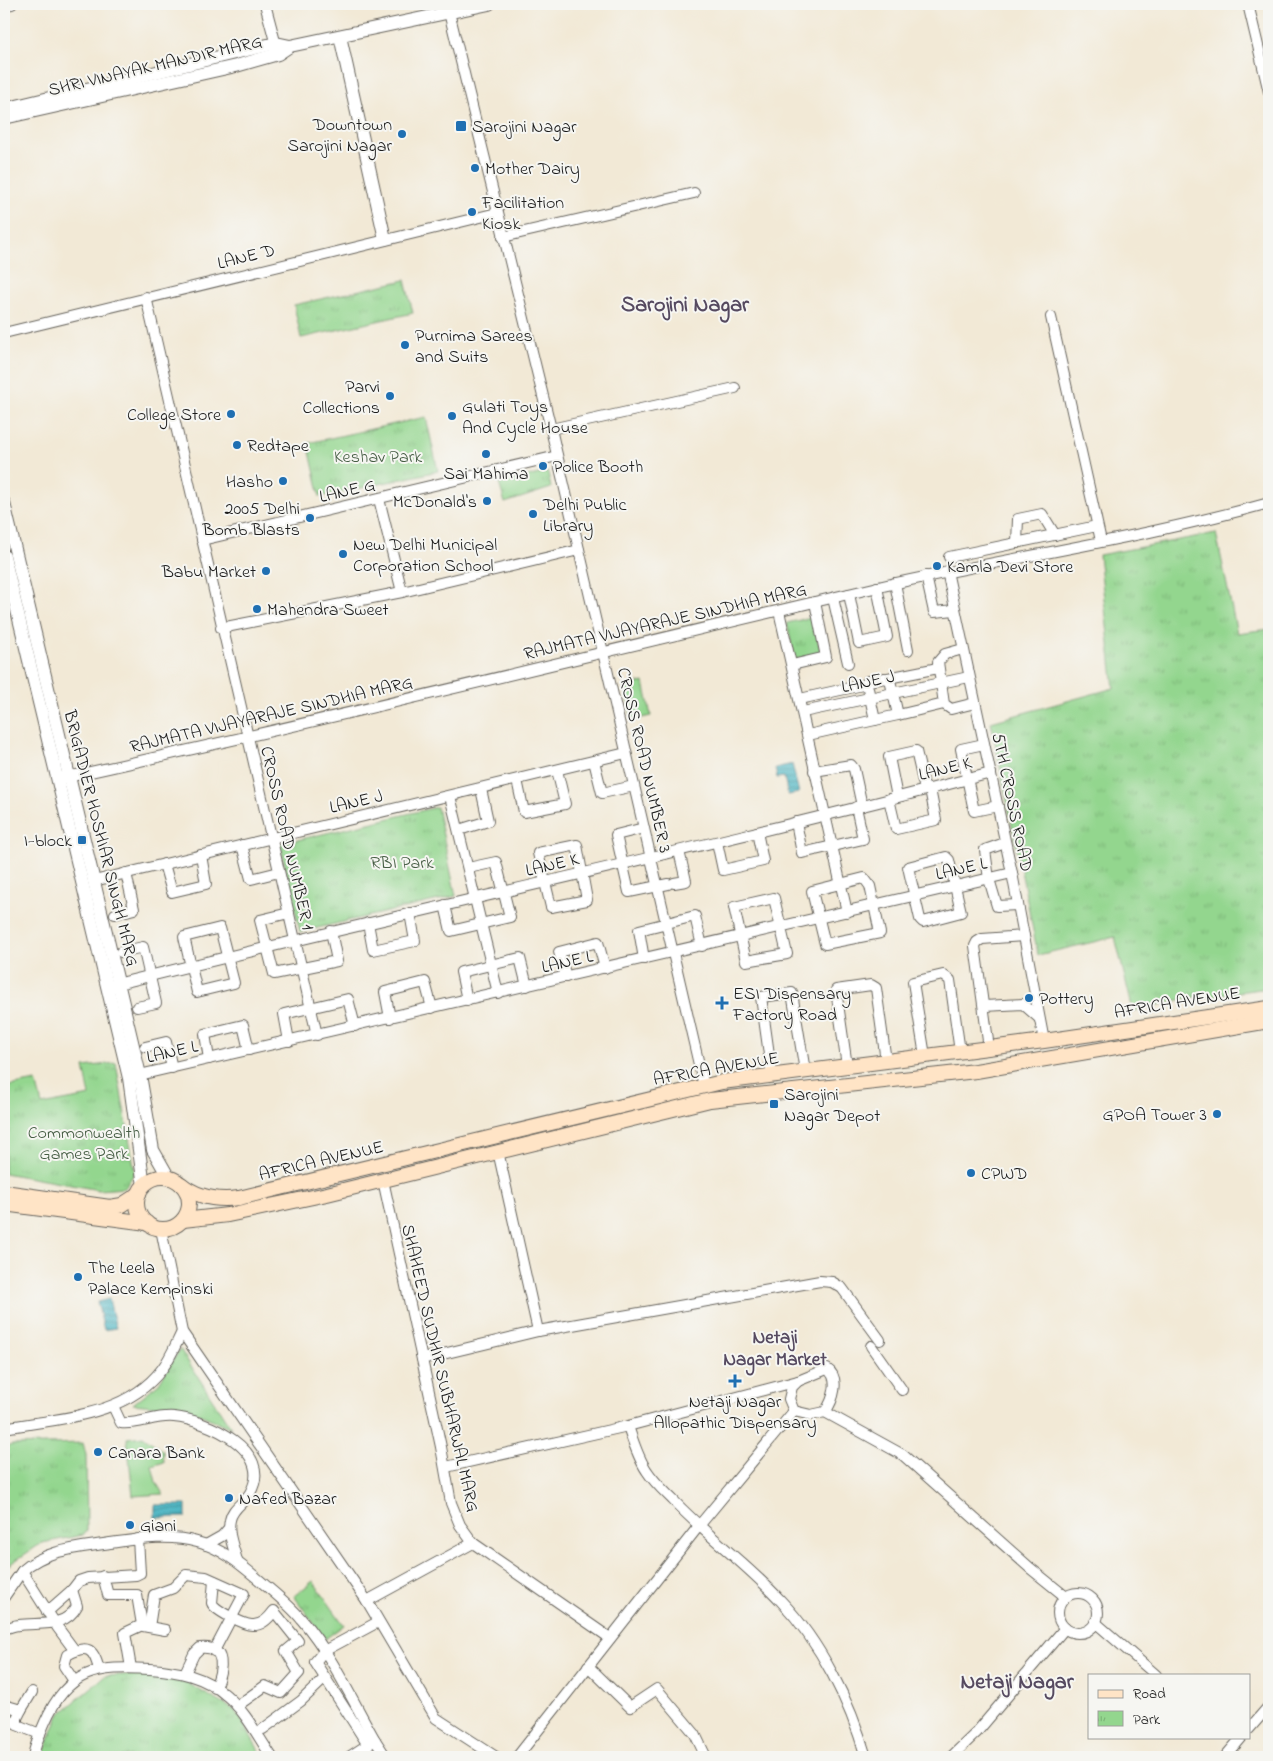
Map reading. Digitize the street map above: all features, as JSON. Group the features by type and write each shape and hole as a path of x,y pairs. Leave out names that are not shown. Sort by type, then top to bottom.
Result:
{"main road":[{"name":"AFRICA AVENUE","path":"175,1181 203,1196 217,1199 239,1198 704,1086 805,1071 1044,1041 1269,1008"},
{"name":"AFRICA AVENUE","path":"183,1220 228,1215 383,1180 710,1100 976,1071 1269,1022"},
{"path":"4,1192 110,1207 122,1205 155,1179 175,1181 189,1198 189,1206 183,1220 176,1225 160,1229 147,1223 4,1204"},
{"path":"142,1190 139,1210 147,1223"}],"street":[{"path":"4,6 12,4"},
{"path":"265,4 277,48"},
{"path":"4,109 277,48 340,36 448,9 489,4"},
{"path":"1248,4 1269,92"},
{"name":"CROSS ROAD NUMBER 3","path":"448,9 551,429 651,858 666,884 666,923 704,1086"},
{"path":"340,36 384,239"},
{"name":"SHRI VINAYAK MANDIR MARG","path":"4,118 152,86 277,48"},
{"path":"503,237 694,193"},
{"name":"LANE D","path":"4,333 497,213"},
{"name":"CROSS ROAD NUMBER 1","path":"146,297 317,1035"},
{"path":"1051,317 1100,541"},
{"path":"551,429 735,388"},
{"name":"LANE G","path":"202,540 557,456"},
{"path":"379,499 402,592"},
{"name":"BRIGADIER HOSHIAR SINGH MARG","path":"4,503 12,583"},
{"name":"RAJMATA VIJAYARAJE SINDHIA MARG","path":"63,778 248,738 947,571 1202,522 1269,503"},
{"path":"1017,543 1018,519 1042,514 1054,535"},
{"path":"948,557 1097,526"},
{"path":"222,628 402,592 579,550"},
{"name":"BRIGADIER HOSHIAR SINGH MARG","path":"4,556 63,778 153,1150 175,1181"},
{"name":"5TH CROSS ROAD","path":"947,571 1012,873 1044,1041"},
{"path":"926,576 934,612 955,610"},
{"path":"895,584 908,650"},
{"path":"849,594 859,643 887,637 877,588"},
{"path":"833,598 848,663"},
{"path":"792,665 826,657 815,602"},
{"path":"779,611 847,912"},
{"path":"964,649 942,655 938,668 944,704 951,709 975,703"},
{"path":"800,699 867,684 868,682 938,668"},
{"name":"LANE J","path":"802,712 970,677"},
{"path":"888,678 898,715"},
{"path":"867,684 875,720"},
{"path":"808,736 944,704"},
{"path":"984,744 962,749 974,811 998,806"},
{"path":"916,751 927,789 936,820 896,829 889,757 916,751"},
{"name":"LANE J","path":"94,881 626,753"},
{"path":"594,761 602,793 634,786"},
{"path":"796,822 802,853 863,838 854,769 850,765 814,771"},
{"path":"517,780 524,812 565,804 557,770"},
{"name":"LANE K","path":"113,985 331,931 651,858 991,773"},
{"name":"BRIGADIER HOSHIAR SINGH MARG","path":"63,778 94,881 113,985"},
{"path":"459,830 488,821 481,788"},
{"path":"450,796 498,993"},
{"path":"644,828 616,835 629,892 686,880 679,851"},
{"path":"717,842 723,870 763,861 757,832"},
{"path":"1005,843 985,850 989,879 997,906 1018,905"},
{"path":"577,845 587,900 551,907 544,882 538,853 577,845"},
{"path":"242,846 251,879 279,872"},
{"path":"164,864 172,892 206,884 201,855"},
{"path":"946,857 949,860 962,908 958,914 923,922 920,919 914,896 908,868 946,857"},
{"path":"445,905 450,932 510,917 496,862 468,868"},
{"path":"115,914 134,909 126,873"},
{"name":"LANE L","path":"135,1076 566,978 1012,873"},
{"path":"864,878 870,886 874,905 881,930 878,934 825,944 812,892 864,878"},
{"path":"774,898 787,954 746,962 741,937 734,907 774,898"},
{"path":"289,912 260,920 274,974 336,961 331,931"},
{"path":"368,923 373,950 416,941 410,913"},
{"path":"644,959 639,930 695,916 702,946"},
{"path":"220,928 228,956 234,983 197,992 184,937 220,928"},
{"path":"989,1048 976,942 1024,936"},
{"path":"566,978 559,952 598,942 605,968"},
{"path":"121,952 143,947 156,1003 137,1007"},
{"path":"467,1000 461,972 520,958 528,986"},
{"path":"925,1056 913,982 943,975 950,980 960,1052"},
{"path":"390,1018 385,992 425,982 432,1008"},
{"path":"848,1066 836,990 871,984 876,988 886,1061"},
{"path":"772,1076 761,997 767,996 792,993 805,1071"},
{"path":"289,1041 284,1014 348,999 355,1026"},
{"path":"984,1006 1023,1004 1040,1019"},
{"path":"209,1059 205,1034 243,1025 249,1050"},
{"path":"145,1048 166,1042 172,1068"},
{"name":"BRIGADIER HOSHIAR SINGH MARG","path":"135,1076 142,1190"},
{"path":"498,1151 538,1331"},
{"name":"SHAHEED SUDHIR SUBHARWAL MARG","path":"383,1180 446,1467 451,1503 460,1525 473,1543 610,1638"},
{"path":"160,1229 182,1332 367,1601 436,1718 496,1757"},
{"path":"422,1359 538,1331 810,1283 832,1282 842,1288 902,1390"},
{"path":"4,1428 89,1413 113,1406 133,1396 150,1383 163,1368 182,1332"},
{"path":"446,1467 628,1426 798,1381 822,1370 831,1371 834,1391 825,1412"},
{"path":"794,1411 789,1399 792,1387 798,1381"},
{"path":"113,1406 121,1423 173,1417 192,1421 224,1433 240,1443 250,1457 255,1476 250,1492 233,1512 229,1528 222,1536 206,1545"},
{"path":"794,1411 811,1415 825,1412 903,1455 1030,1568 1066,1597"},
{"path":"517,1757 698,1527 794,1411"},
{"path":"628,1426 647,1471 698,1527 788,1609 824,1661 853,1722 866,1757"},
{"path":"229,1528 237,1561"},
{"path":"4,1597 22,1571 42,1557 63,1550 138,1539 177,1538 206,1545 237,1561 287,1603 303,1621 324,1651 372,1742"},
{"path":"47,1612 72,1590 79,1581 103,1576 136,1575 140,1573 138,1539"},
{"path":"367,1601 473,1543"},
{"path":"22,1571 47,1612 75,1651"},
{"path":"145,1626 154,1595 173,1588 186,1575 206,1577 244,1594 214,1650"},
{"path":"103,1576 108,1595 138,1595 145,1626"},
{"path":"214,1581 212,1603 214,1608 252,1626 262,1623 274,1611 298,1641 286,1650 300,1673 287,1688 282,1693 265,1686 237,1706"},
{"path":"4,1629 19,1624 55,1624 75,1610 76,1601 72,1590"},
{"path":"1079,1593 1091,1598 1097,1610 1095,1622 1087,1630 1075,1632 1065,1628 1058,1615 1061,1602 1066,1597 1079,1593"},
{"path":"378,1622 324,1651 315,1662 372,1742 386,1757"},
{"path":"1095,1622 1155,1674"},
{"path":"131,1668 125,1633 145,1626 165,1630"},
{"path":"951,1757 976,1733 1065,1628"},
{"path":"74,1682 64,1666 67,1655 75,1651 83,1648 91,1651 96,1658 100,1670"},
{"path":"185,1673 194,1654 200,1648 211,1648 221,1660 222,1669 215,1688"},
{"path":"588,1666 630,1707 657,1689 695,1734 706,1757"},
{"path":"33,1757 40,1734 59,1696 74,1682 100,1670 131,1668 185,1673 227,1695 237,1706 272,1757"},
{"path":"264,1729 302,1701 325,1678"},
{"path":"32,1692 17,1718 17,1725 40,1734"},
{"path":"4,1705 21,1710"},
{"path":"1250,1728 1269,1706"},
{"path":"1225,1757 1238,1741"},
{"path":"349,1757 372,1742"}],"green space":[{"path":"405,280 413,313 301,338 294,305"},
{"name":"Keshav Park","path":"426,417 438,471 320,497 308,443"},
{"path":"548,472 551,488 505,503 499,483"},
{"path":"1216,533 1237,633 1269,629 1269,988 1183,999 1133,1011 1115,937 1038,955 991,722 1114,688 1099,555"},
{"path":"813,617 821,654 795,660 787,623"},
{"path":"644,682 651,716 632,720 625,686"},
{"name":"RBI Park","path":"437,807 456,896 300,932 280,844"},
{"name":"Commonwealth Games Park","path":"116,1063 135,1172 125,1188 99,1190 4,1173 4,1087 36,1081 42,1105 90,1096 84,1067"},
{"path":"180,1349 231,1428 197,1413 173,1408 133,1404 159,1383"},
{"path":"143,1436 163,1451 164,1462 152,1466 156,1482 163,1494 133,1496 127,1438"},
{"path":"83,1443 86,1455 87,1530 83,1535 42,1543 4,1568 4,1449 12,1445"},
{"path":"313,1581 344,1625 325,1639 294,1596"},
{"path":"168,1672 236,1711 263,1757 42,1757 59,1715 105,1676"}],"water":[{"path":"792,764 799,793 788,795 784,777 777,778 775,768"},
{"path":"109,1299 116,1328 104,1330 97,1302"},
{"path":"155,1505 186,1505 186,1517 155,1518"}],"place":[{"name":"Sarojini Nagar","path":"461,126"},
{"name":"Downtown Sarojini Nagar","path":"402,134"},
{"name":"Mother Dairy","path":"475,168"},
{"name":"Facilitation Kiosk","path":"472,212"},
{"name":"Purnima Sarees and Suits","path":"405,345"},
{"name":"Parvi Collections","path":"390,396"},
{"name":"College Store","path":"231,414"},
{"name":"Gulati Toys And Cycle House","path":"452,416"},
{"name":"Redtape","path":"237,445"},
{"name":"Sai Mahima","path":"486,454"},
{"name":"Police Booth","path":"543,466"},
{"name":"Hasho","path":"283,481"},
{"name":"McDonald's","path":"487,501"},
{"name":"Delhi Public Library","path":"533,514"},
{"name":"2005 Delhi Bomb Blasts","path":"310,518"},
{"name":"New Delhi Municipal Corporation School","path":"343,554"},
{"name":"Kamla Devi Store","path":"937,566"},
{"name":"Babu Market","path":"266,571"},
{"name":"Mahendra Sweet","path":"257,609"},
{"name":"I-block","path":"82,840"},
{"name":"Pottery","path":"1029,998"},
{"name":"ESI Dispensary Factory Road","path":"722,1003"},
{"name":"Sarojini Nagar Depot","path":"774,1104"},
{"name":"GPOA Tower 3","path":"1217,1114"},
{"name":"CPWD","path":"971,1173"},
{"name":"The Leela Palace Kempinski","path":"78,1277"},
{"name":"Netaji Nagar Allopathic Dispensary","path":"735,1381"},
{"name":"Canara Bank","path":"98,1452"},
{"name":"Nafed Bazar","path":"229,1498"},
{"name":"Giani","path":"130,1525"}],"district":[{"name":"Sarojini Nagar","path":"685,303"},
{"name":"Netaji Nagar Market","path":"775,1347"},
{"name":"Netaji Nagar","path":"1017,1680"}]}
